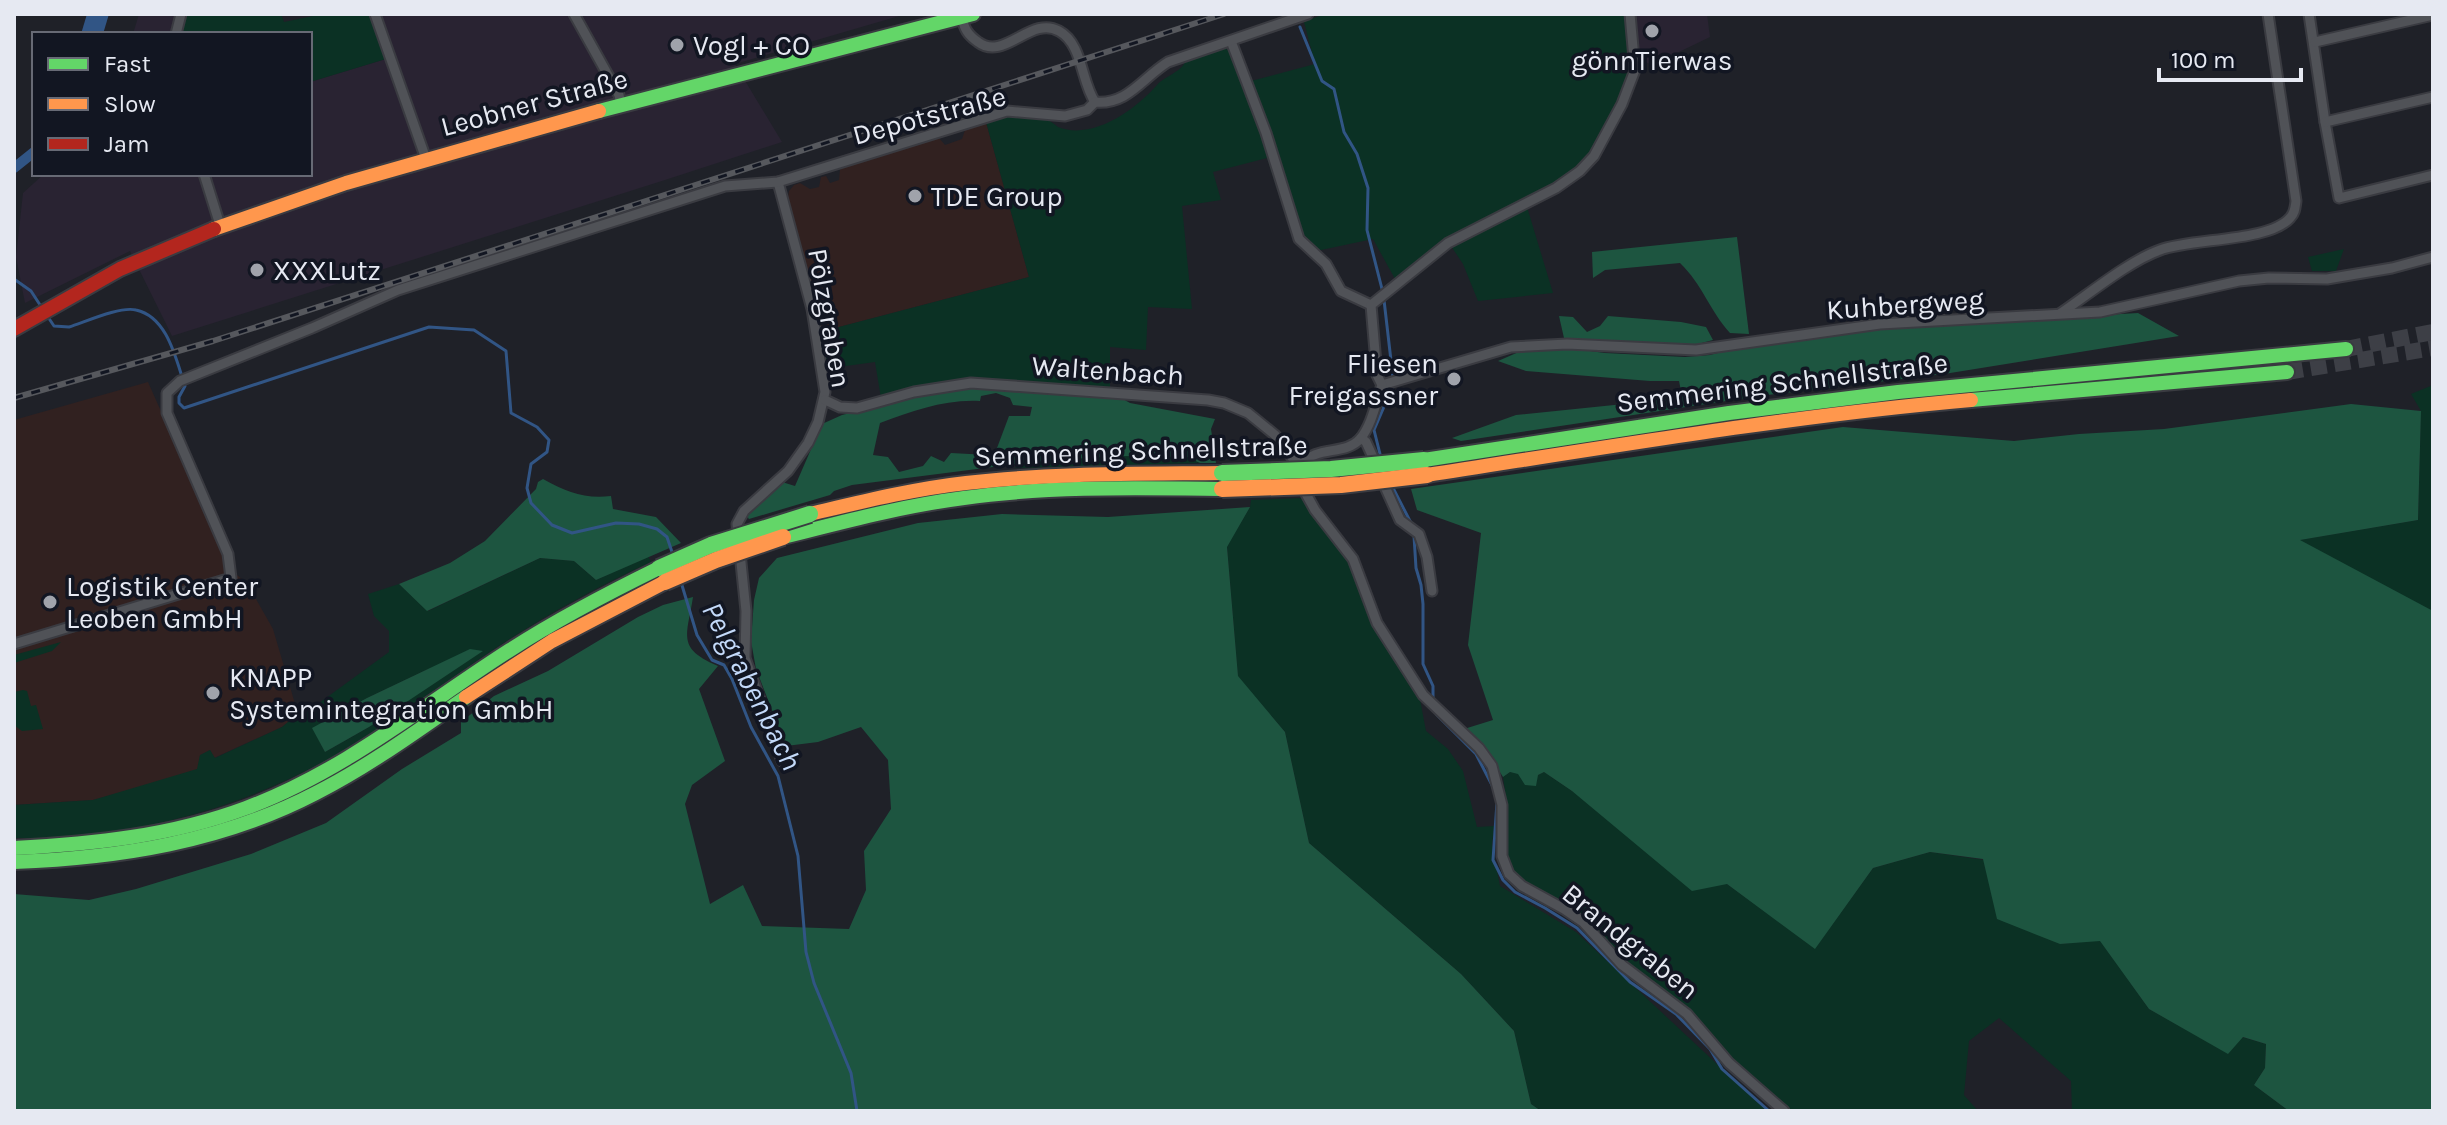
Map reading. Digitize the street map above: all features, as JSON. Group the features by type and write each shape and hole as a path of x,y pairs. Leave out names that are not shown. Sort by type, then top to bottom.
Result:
{"main road":[{"name":"Leobner Straße","path":"14,329 119,269 220,225 305,195 621,105 967,16"},
{"name":"Semmering Schnellstraße","path":"14,862 71,861 126,855 180,844 285,808 354,773 518,662 711,545 810,514 885,496 964,483 1052,475 1341,485 1729,413 1898,392 2346,349"},
{"name":"Semmering Schnellstraße","path":"1426,468 1900,406 2287,372"},
{"name":"Semmering Schnellstraße","path":"14,848 90,845 142,837 215,818 278,795 346,760 576,609 662,575 783,537 888,510 967,497 1222,481"}],"street":[{"path":"375,14 426,159"},
{"path":"574,14 619,95 621,105"},
{"name":"Depotstraße","path":"14,644 231,578 228,554 167,413 167,393 182,380 398,290 725,186 778,182 994,114 1021,111 1065,116 1087,110 1095,102 1108,103 1125,97 1168,62 1308,14"},
{"path":"1371,305 1448,243 1556,188 1580,171 1594,156 1622,104 1635,70 1630,14"},
{"path":"2058,315 2159,250 2261,232 2279,226 2293,215 2296,201 2268,14"},
{"path":"2309,14 2339,198 2433,175"},
{"path":"2315,42 2433,15"},
{"path":"967,16 964,30 984,46 994,48 1039,29 1053,28 1062,32 1076,51 1088,93 1095,102"},
{"path":"1231,41 1266,133 1299,239 1326,264 1341,291 1371,305"},
{"path":"2325,122 2433,97"},
{"path":"205,176 220,225"},
{"name":"Pölzgraben","path":"778,182 812,309 825,400 818,422 796,461 753,500 737,524 746,611 745,658 782,761"},
{"name":"Kuhbergweg","path":"1382,385 1511,347 1567,344 1696,350 1880,324 2100,312 2239,281 2327,279 2392,268 2433,257"},
{"path":"1302,465 1311,455 1347,447 1361,438 1382,385 1377,375 1371,305"},
{"name":"Waltenbach","path":"825,400 840,407 857,408 914,392 971,383 1208,400 1236,407 1261,422 1302,465"},
{"path":"1361,438 1370,449 1400,520 1419,534 1427,557 1432,591"},
{"name":"Brandgraben","path":"1302,465 1308,499 1353,559 1369,606 1391,645 1423,695 1479,748 1492,766 1502,805 1502,856 1509,874 1522,886 1583,922 1622,965 1687,1014 1729,1063 1784,1111"}],"shaded area":[{"path":"139,14 185,14 182,32 134,32"},
{"path":"377,14 906,14 735,64 782,142 172,336 130,251 25,303 16,257 23,193 42,176 312,176 312,81 389,58"},
{"path":"1634,14 1707,14 1710,37 1652,65 1641,60"},
{"path":"986,122 1029,277 820,332 787,203 789,191 800,183 810,189 819,187 821,177 826,176 830,183 839,180 844,165 931,137 939,138 945,145 962,139 965,130"},
{"path":"148,382 232,571 247,583 273,629 298,714 282,727 214,758 210,750 200,756 198,769 153,784 93,800 14,805 14,420"}],"green space":[{"path":"185,14 281,14 284,22 313,14 377,14 389,58 312,81 312,32 182,32"},
{"path":"1324,14 1627,14 1630,68 1627,83 1613,116 1591,153 1577,168 1559,182 1446,240 1395,279 1373,239 1321,250 1303,239 1251,81 1315,64 1304,22"},
{"path":"1225,48 1230,52 1260,126 1295,236 1293,239 1267,158 1213,172 1221,200 1182,206 1192,309 1148,307 1146,350 1110,347 1110,389 1009,380 958,380 881,398 875,362 824,369 820,332 1029,277 986,122 1025,116 1048,120 1058,127 1071,130 1099,126 1126,113 1185,62"},
{"path":"1527,207 1553,293 1478,301 1463,264 1451,246"},
{"path":"1737,237 1749,334 1730,333 1680,263 1605,270 1593,278 1592,252"},
{"path":"2344,249 2336,271 2312,271 2308,257"},
{"path":"2138,313 2179,336 1944,374 1759,396 1461,441 1452,438 1516,415 1653,401 1681,391 1679,381 1526,371 1498,361 1521,351 1567,348 1685,357 1710,355 1748,345 1880,328"},
{"path":"1559,316 1573,317 1587,332 1600,326 1608,316 1681,322 1706,327 1713,340 1690,346 1564,338"},
{"path":"2433,385 2433,612 2299,540 2418,520 2421,411 2411,394"},
{"path":"1006,386 1114,394 1130,403 1215,419 1211,429 1216,463 1200,463 1187,457 1117,456 1031,462 852,485 830,495 749,519 745,514 782,482 795,486 822,424 842,415 951,388","holes":["996,393 1010,398 1013,405 1032,407 1030,416 1009,416 997,448 988,455 951,453 944,462 931,456 923,466 899,472 888,457 873,455 880,423 942,404 980,401 981,396"]},
{"path":"2351,404 2421,411 2418,520 2300,540 2433,611 2433,1111 2289,1111 2254,1085 2265,1068 2266,1044 2243,1037 2228,1054 2149,1009 2100,941 2060,944 1997,919 1983,859 1930,852 1873,868 1815,949 1727,884 1692,891 1572,791 1544,772 1538,775 1536,786 1525,785 1518,774 1510,772 1503,777 1488,753 1464,729 1493,720 1468,645 1481,533 1417,510 1411,489 1843,427 2014,441 2164,429"},
{"path":"1117,456 1187,457 1200,463 1014,468 1031,462"},
{"path":"543,479 576,494 611,496 613,509 656,517 681,543 596,580 574,561 540,558 427,611 399,584 450,563 485,541"},
{"path":"1303,498 1350,561 1374,623 1419,694 1426,731 1448,749 1463,771 1477,827 1494,826 1492,845 1500,886 1576,932 1767,1111 1541,1111 1531,1104 1514,1031 1461,974 1309,843 1285,732 1238,677 1227,546 1251,500"},
{"path":"1250,507 1227,547 1238,676 1285,732 1309,843 1461,974 1514,1031 1531,1104 1541,1111 14,1111 14,894 89,900 251,854 326,823 402,769 461,733 461,722 494,696 548,671 638,617 663,605 693,597 688,639 696,653 718,666 699,689 725,761 692,785 685,804 710,904 743,885 762,926 849,929 866,890 864,851 891,809 888,760 861,727 818,742 786,746 756,669 751,641 759,578 777,558 918,523 1002,514 1108,517"},
{"path":"648,556 651,562 586,594 522,631 334,756 259,792 180,818 139,827 56,837 14,838 14,805 93,800 197,769 200,755 210,750 215,758 282,727 298,714 304,714 389,652 389,631 374,616 368,594 399,584 428,611 540,558 574,561 596,580","holes":["428,669 421,691 369,727 325,752 313,728"]},
{"path":"61,642 52,651 14,663 14,655"},
{"path":"470,649 483,651 369,727 325,752 312,728"},
{"path":"27,691 31,706 36,705 43,729 22,731 14,725 14,692"},
{"path":"1510,772 1538,775 1544,772 1727,884 1815,948 1873,868 1930,852 1984,860 2060,944 2100,940 2149,1009 2228,1053 2242,1037 2266,1044 2265,1068 2254,1085 2289,1111 2072,1111 2071,1081 1999,1018 1969,1041 1964,1095 1978,1111 1790,1111 1766,1094 1678,1002 1626,964 1593,926 1524,882 1512,869 1503,848 1506,797 1503,777"}],"water":[{"path":"87,14 109,14 104,32 82,32"}],"waterway":[{"path":"1300,27 1322,81 1334,89 1344,132 1357,154 1368,188 1367,230 1382,289"},
{"path":"14,168 32,154"},
{"name":"Pelgrabenbach","path":"14,279 31,291 42,308"},
{"path":"1384,300 1393,378"},
{"name":"Pelgrabenbach","path":"46,314 54,326 69,327 121,310 147,314 163,330 174,352 185,386 179,397 179,403 184,408 429,327 474,330 506,351 511,413 537,427 549,440 547,452 531,464 527,488 531,503 552,525 572,533 616,523 657,529 667,537 673,555"},
{"path":"1381,458 1374,430 1392,388"},
{"path":"1391,484 1411,523"},
{"path":"1414,536 1423,604 1423,664 1433,686 1433,700"},
{"name":"Pelgrabenbach","path":"681,582 697,635 712,660 724,665 751,727 778,776 798,856 806,952 814,983 851,1073 857,1111"},
{"path":"1437,715 1476,754 1493,787"},
{"path":"1497,802 1493,860 1503,880 1515,892 1577,928 1630,982 1676,1014 1710,1049 1722,1069 1769,1111"}],"tunnel":[{"path":"2346,349 2433,332"},
{"path":"2287,372 2433,348"}],"railway":[{"path":"14,398 213,341 1224,14"}],"traffic: fast":[{"path":"599,111 973,14"},
{"path":"1424,460 1729,413 1898,392 2346,349"},
{"path":"1971,400 2287,372"},
{"path":"1222,473 1331,469 1424,460"},
{"path":"783,537 895,510 996,494 1093,489 1222,489"},
{"path":"659,568 711,545 810,514"},
{"path":"14,848 102,841 160,832 218,818 282,793 349,757 546,628 659,568"},
{"path":"14,862 131,851 244,824 336,783 466,697"}],"traffic: slow":[{"path":"214,229 346,183 599,111"},
{"path":"1427,475 1767,423 1971,400"},
{"path":"810,514 887,496 966,483 1030,477 1222,473"},
{"path":"1222,489 1341,485 1427,475"},
{"path":"665,582 783,537"},
{"path":"466,697 552,641 665,582"}],"traffic: jam":[{"path":"14,329 120,269 214,229"}],"place":[{"name":"gönnTierwas","path":"1652,31"},
{"name":"Vogl + CO","path":"677,45"},
{"name":"TDE Group","path":"915,196"},
{"name":"XXXLutz","path":"257,270"},
{"name":"Fliesen Freigassner","path":"1454,379"},
{"name":"Logistik Center Leoben GmbH","path":"50,602"},
{"name":"KNAPP Systemintegration GmbH","path":"213,693"}]}
